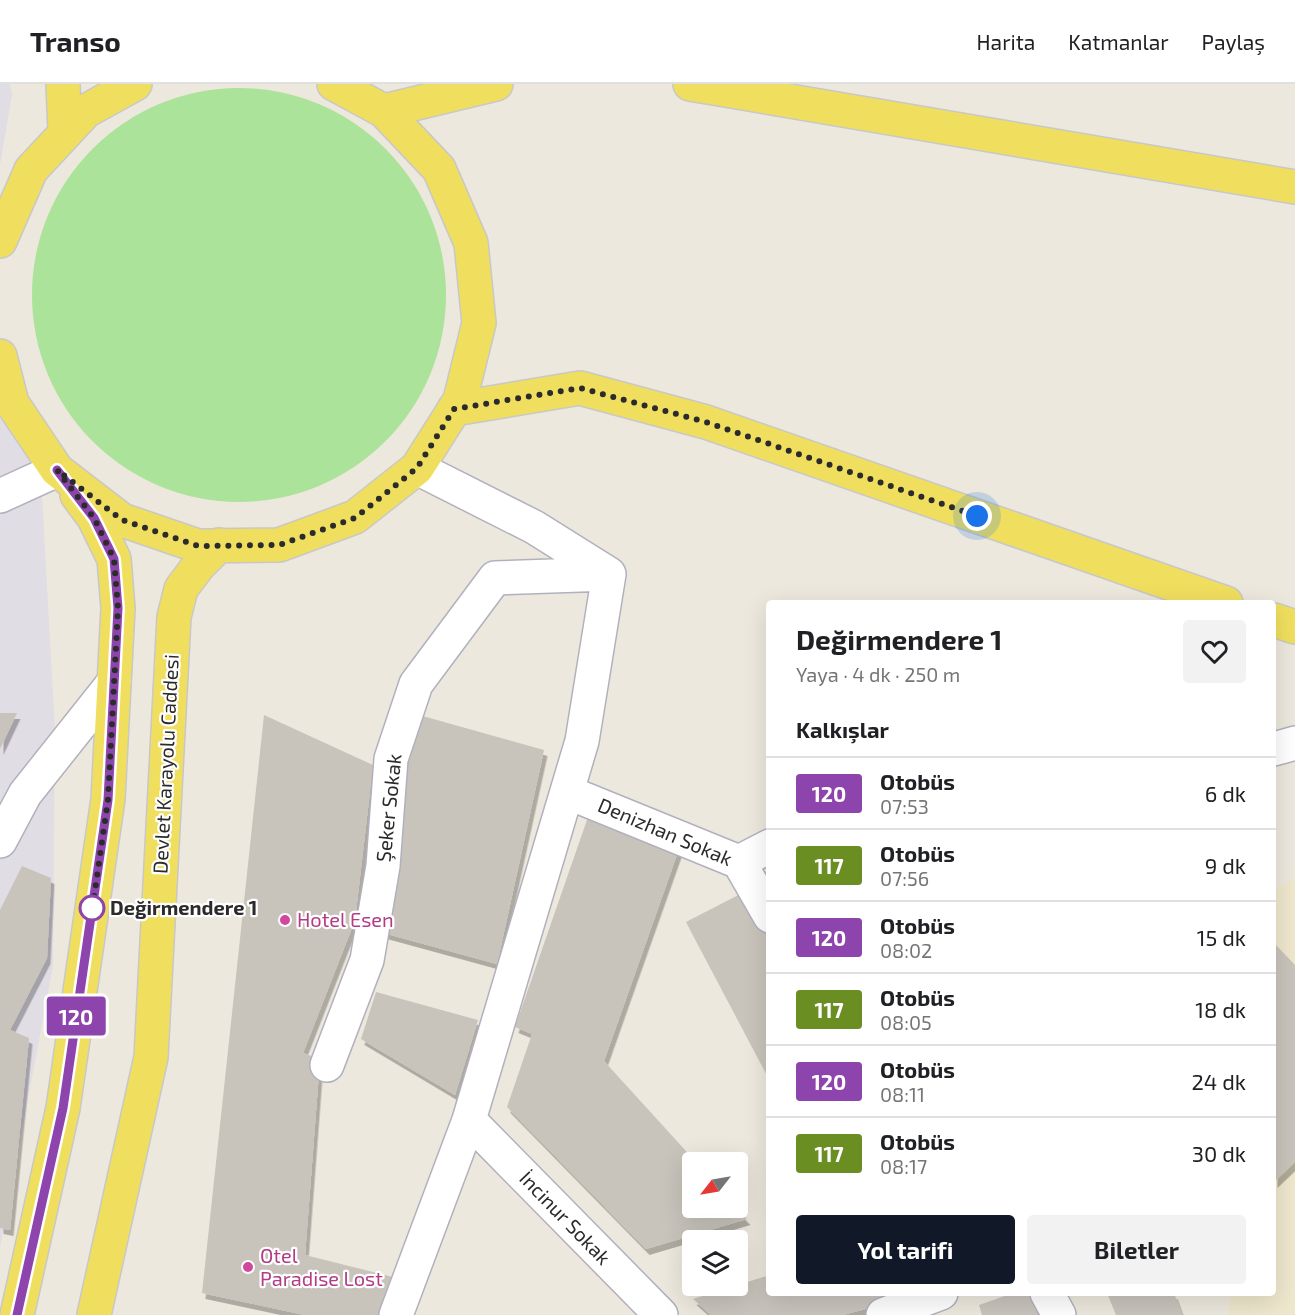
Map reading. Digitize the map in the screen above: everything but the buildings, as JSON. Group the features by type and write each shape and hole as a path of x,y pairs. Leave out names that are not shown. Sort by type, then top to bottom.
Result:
{"main road":[{"path":"63,84 66,132"},
{"path":"0,241 31,170 86,111 135,84"},
{"path":"384,111 496,84"},
{"path":"690,84 1295,187"},
{"path":"57,470 122,520 198,546 279,545 355,518 417,468 460,400 479,322 471,243 439,169 384,111 339,85"},
{"path":"0,356 12,403 57,470 94,518 114,559 118,608 108,800 63,1108 17,1315"},
{"path":"454,409 580,388 706,422 1217,600"},
{"name":"Devlet Karayolu Caddesi","path":"94,1315 151,1057 174,617 182,589 199,565 219,545"},
{"path":"1276,621 1295,627"}],"street":[{"path":"396,1315 469,1120 582,741 609,573 534,527 417,468"},
{"path":"0,496 57,470"},
{"name":"Şeker Sokak","path":"327,1065 366,960 383,866 391,759 416,684 495,578 609,573"},
{"path":"0,841 12,792 114,682"},
{"path":"1276,749 1295,744"},
{"name":"Denizhan Sokak","path":"567,792 739,862 766,909"},
{"path":"739,862 766,848"},
{"name":"İncinur Sokak","path":"469,1120 661,1315"},
{"path":"883,1315 933,1296"},
{"path":"1049,1296 1059,1315"}],"shaded area":[{"path":"0,84 10,84 12,94 0,165"},
{"path":"0,404 40,458 55,731 53,966 0,1248"},
{"path":"1295,878 1295,1315 1228,1315 1231,1296 1276,1296 1276,889"}],"green space":[{"path":"239,88 279,92 318,103 354,123 386,148 411,180 431,216 442,255 446,295 442,335 431,374 411,410 386,442 354,467 318,487 279,498 239,502 199,498 160,487 124,467 92,442 67,410 47,374 36,335 32,295 36,255 47,216 67,180 92,148 124,123 160,103 199,92"}],"bus line":[{"name":"120","path":"17,1315 63,1108 108,800 118,608 114,559 94,518 57,470"}],"place":[{"name":"Değirmendere 1","path":"92,908"},
{"name":"Hotel Esen","path":"285,920"},
{"name":"Otel Paradise Lost","path":"248,1267"}],"route":[{"path":"92,908 91,918 108,800 118,608 114,559 94,518 57,470 122,520 198,546 279,545 355,518 417,468 454,409 580,388 706,422 977,516"}]}
